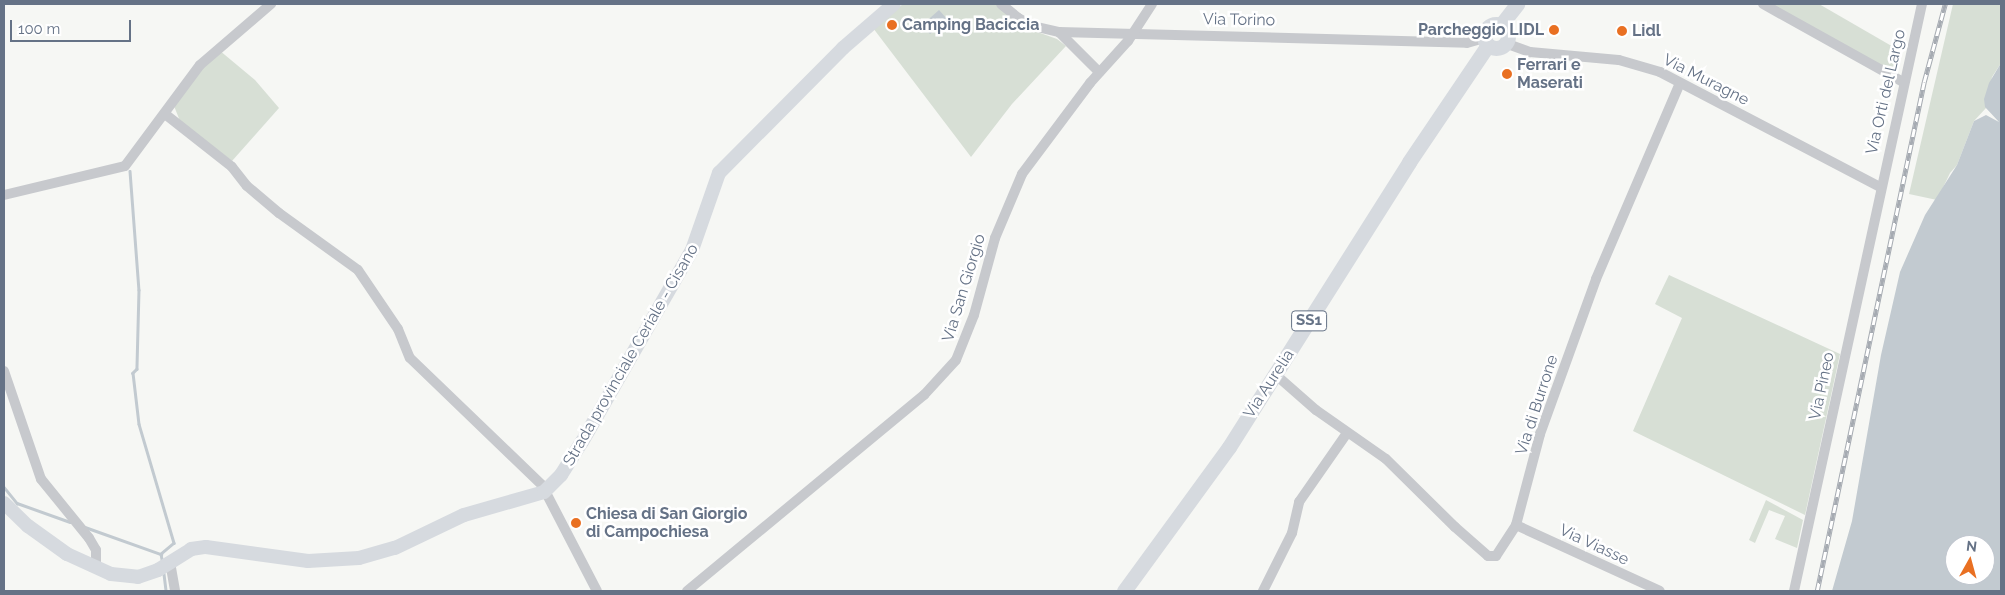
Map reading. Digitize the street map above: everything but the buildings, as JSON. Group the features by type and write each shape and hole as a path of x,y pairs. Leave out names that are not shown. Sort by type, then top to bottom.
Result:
{"main road":[{"name":"Strada provinciale Ceriale - Cisano","path":"4,503 57,547 96,568 138,577 170,562 191,549 206,547 308,561 359,558 395,548 464,515 544,492 561,475 582,442 692,250 719,173 843,48 894,4"},
{"name":"Via Aurelia","path":"1124,591 1198,491 1276,374 1486,42 1488,27 1500,26 1517,4"},
{"path":"1486,42 1495,48 1505,43 1507,35 1500,26"}],"street":[{"path":"4,195 125,166 200,65 271,4"},
{"name":"Via Torino","path":"1002,4 1033,26 1059,32 1486,42"},
{"name":"Via San Giorgio","path":"687,591 924,395 956,360 974,315 995,238 1018,182 1099,72 1134,34 1152,4"},
{"path":"1763,4 1903,82"},
{"name":"Via Orti del Largo","path":"1880,187 1922,4"},
{"path":"1059,32 1099,72"},
{"name":"Via Muragne","path":"1505,43 1530,52 1637,64 1680,83 1880,187"},
{"name":"Via di Burrone","path":"1276,374 1348,433 1386,459 1488,556 1498,554 1516,526 1540,434 1596,279 1680,83"},
{"path":"165,114 232,167 247,186 279,213 358,270 398,329 410,358 542,485 597,591"},
{"name":"Via Pineo","path":"1794,591 1880,187"},
{"path":"4,371 41,478 90,538 96,550 96,568"},
{"path":"1263,591 1292,533 1299,502 1348,433"},
{"name":"Via Viasse","path":"1516,526 1660,591"},
{"path":"170,562 175,591"}],"shaded area":[{"name":"Camping Baciccia","path":"903,4 996,4 1029,29 1057,39 1066,46 1012,104 971,157 873,28"},
{"path":"1771,4 1819,4 1902,52 1896,76"},
{"path":"1953,4 2001,4 2001,63 1992,77 1986,108 1974,121 1957,165 1950,173 1937,200 1909,194"},
{"path":"939,10 947,19 930,34 922,25"},
{"path":"219,50 255,80 279,108 232,161 180,121 174,106 201,67"},
{"path":"2001,63 2001,591 1832,591 1852,521 1881,355 1900,272 1925,215 1957,165 1974,121 1986,115 1999,122 1985,107 1984,99 1989,83"},
{"path":"1669,275 1840,354 1805,515 1633,431 1682,318 1655,304"},
{"path":"1766,500 1803,520 1797,548 1775,539 1785,516 1769,510 1755,543 1749,540"}],"waterway":[{"path":"130,171 139,290 137,369 133,373 139,424 174,543 161,554"},
{"path":"4,487 17,503 70,522"},
{"path":"85,527 161,554"},
{"path":"161,554 162,559"},
{"path":"164,574 166,591"}],"railway":[{"path":"1817,591 1924,82 1945,4"}],"place":[{"name":"Camping Baciccia","path":"892,25"},
{"name":"Parcheggio LIDL","path":"1554,30"},
{"name":"Lidl","path":"1622,31"},
{"name":"Ferrari e Maserati","path":"1507,74"},
{"name":"Chiesa di San Giorgio di Campochiesa","path":"576,523"}]}
